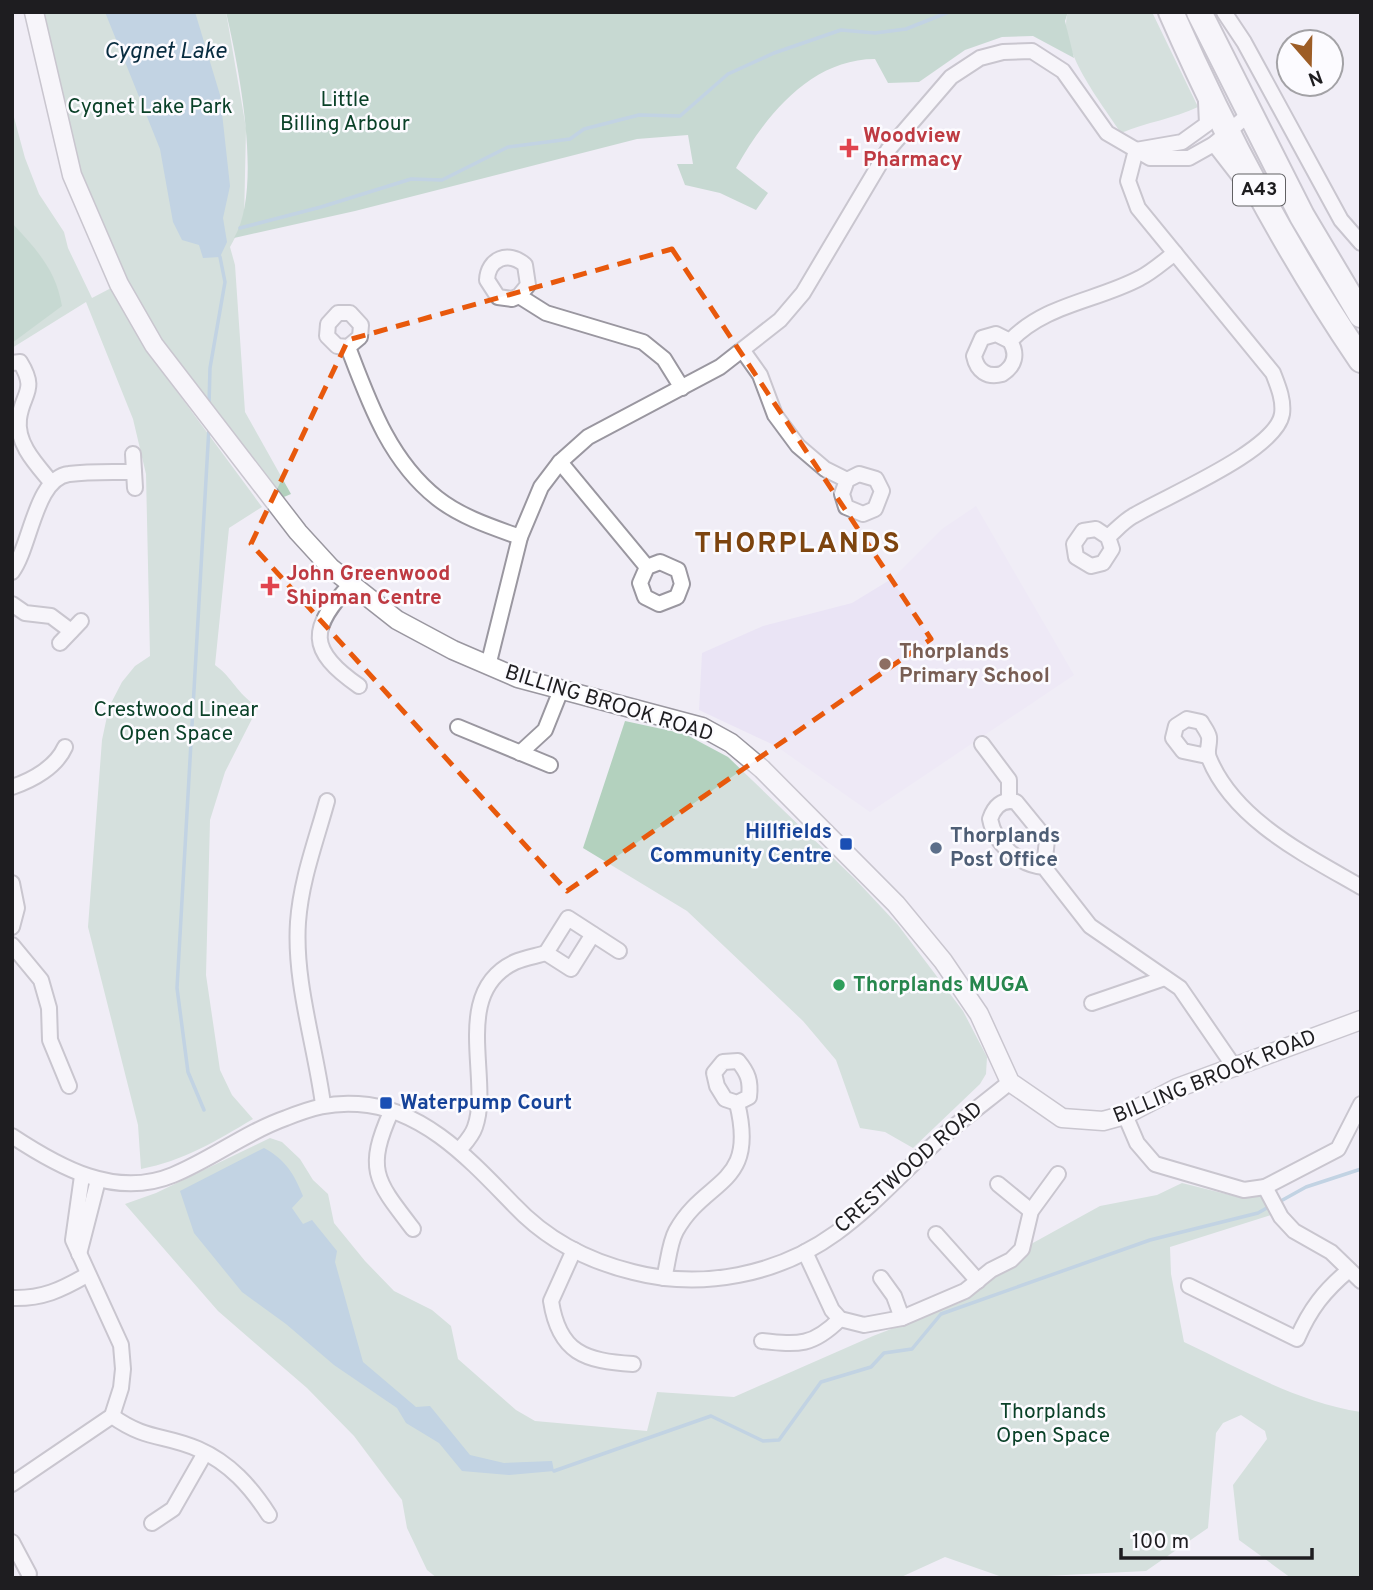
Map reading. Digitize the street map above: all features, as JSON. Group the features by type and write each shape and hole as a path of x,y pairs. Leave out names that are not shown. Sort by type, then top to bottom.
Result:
{"highway":[{"name":"A43","path":"1171,12 1222,138 1361,360"},
{"name":"A43","path":"1199,12 1248,115 1301,216 1361,315"}],"street":[{"name":"BILLING BROOK ROAD","path":"34,12 72,175 119,284 153,345 298,532 351,584 397,620 488,666 561,690 702,727 731,743 762,769 897,904 943,961 979,1014 1010,1082 1062,1118 1103,1121 1125,1115 1177,1088 1361,1020"},
{"path":"1224,12 1244,42 1341,220 1361,243"},
{"path":"488,666 520,537 541,487 560,462 588,437 682,388 743,351 780,320 803,293 888,150 951,77 979,58 1003,52 1032,51 1063,71 1107,133 1150,158 1189,158 1222,138 1248,115"},
{"path":"1136,150 1182,142 1207,124 1207,104 1196,70"},
{"path":"1108,537 1131,517 1247,454 1270,437 1282,417 1282,398 1273,373 1138,208 1128,181 1136,150"},
{"path":"1010,341 1020,331 1051,312 1140,278 1175,253"},
{"path":"519,296 546,313 643,342 664,359 682,388"},
{"path":"348,347 374,416 412,472 438,499 477,521 520,537"},
{"path":"743,351 760,375 775,415 798,446 825,469 847,480"},
{"path":"12,363 20,362 28,375 29,397 19,419 22,440 29,455 51,482"},
{"path":"133,454 135,488"},
{"path":"560,462 647,568"},
{"path":"12,572 21,559 42,496 51,482 66,474 134,471"},
{"path":"351,584 325,611 319,633 325,656 340,673 359,686"},
{"path":"12,604 25,613 51,616 76,626 60,643"},
{"path":"520,753 545,730 561,690"},
{"path":"458,727 550,765"},
{"path":"982,744 1009,780 1009,800"},
{"path":"12,787 31,780 60,757 65,747"},
{"path":"1207,756 1231,795 1259,821 1296,848 1361,887"},
{"path":"1044,867 1047,840 1022,808 1009,800 999,803 992,811 992,827 1019,861 1044,867 1090,926 1180,988 1235,1068"},
{"path":"323,1104 303,993 298,922 302,886 327,801"},
{"path":"12,883 18,908 12,927"},
{"path":"460,1149 476,1126 480,1105 476,1042 482,998 497,975 513,963 546,953 568,918 619,951"},
{"path":"546,953 571,969 593,934"},
{"path":"12,945 41,980 49,1008 50,1040 69,1086"},
{"path":"1092,1003 1165,978"},
{"name":"CRESTWOOD ROAD","path":"12,1136 82,1176 98,1181 132,1182 170,1177 271,1123 323,1104 361,1104 414,1121 460,1149 535,1226 574,1250 615,1268 664,1278 692,1280 747,1274 805,1252 835,1234 942,1137 1010,1082"},
{"path":"664,1278 675,1233 688,1214 730,1176 740,1155 743,1124 737,1102"},
{"path":"1125,1115 1137,1143 1154,1164 1222,1186 1244,1190 1265,1187 1338,1149 1361,1104"},
{"path":"391,1112 377,1147 375,1166 384,1191 413,1229"},
{"path":"805,1252 832,1310 840,1319 864,1325 902,1318 965,1291 991,1270 1011,1260 1022,1249 1031,1211 1058,1174"},
{"path":"12,1484 112,1416 124,1369 121,1345 72,1240 82,1176"},
{"path":"79,1254 98,1181"},
{"path":"998,1184 1031,1211"},
{"path":"1265,1187 1281,1217 1294,1231 1331,1252 1361,1282"},
{"path":"936,1234 978,1281"},
{"path":"574,1250 551,1301 562,1338 579,1353 601,1362 633,1364"},
{"path":"1189,1286 1297,1339 1307,1315 1323,1292 1349,1270"},
{"path":"12,1298 33,1298 56,1293 87,1275"},
{"path":"881,1278 894,1296 902,1318"},
{"path":"762,1341 796,1345 822,1338 840,1319"},
{"path":"112,1416 142,1434 205,1453 243,1479 269,1515"},
{"path":"152,1523 173,1509 205,1453"},
{"path":"12,1542 29,1574"}],"highlighted area":[{"path":"672,249 931,639 567,891 251,544 348,340"}],"shaded area":[{"name":"Thorplands Primary School","path":"976,506 1074,675 870,812 776,746 699,710 702,653 763,626 852,603 893,578 942,529"}],"green space":[{"name":"Cygnet Lake Park","path":"34,12 226,12 246,128 244,221 230,247 235,265 245,412 291,494 272,502 184,382 91,222"},
{"name":"Little Billing Arbour","path":"226,12 1068,12 1065,21 1074,58 1033,36 1002,37 965,50 919,82 888,83 875,59 830,69 792,94 761,129 736,168 768,193 756,210 720,193 685,185 677,164 693,164 688,135 637,139 355,211 234,238 243,217 248,160 242,95"},
{"path":"1068,12 1152,12 1198,107 1121,133 1093,92 1075,58 1066,26"},
{"name":"Crestwood Linear Open Space","path":"12,110 25,158 39,194 64,232 68,248 92,298 113,287 164,374 262,507 229,528 215,665 258,707 225,772 210,820 206,975 220,1070 232,1095 253,1119 185,1155 141,1169 138,1125 88,927 102,740 109,707 122,682 135,666 150,656 146,474 133,419 86,302 12,348"},
{"path":"12,223 50,271 62,306 12,343"},
{"path":"625,721 685,734 728,757 855,879 898,925 963,1011 987,1057 986,1074 980,1084 913,1148 885,1132 860,1128 836,1060 803,1021 687,911 583,848"},
{"name":"Thorplands Open Space","path":"270,1138 282,1142 300,1159 313,1180 328,1194 334,1223 365,1261 394,1291 432,1310 451,1326 458,1359 516,1410 535,1421 647,1431 657,1392 734,1397 873,1336 959,1303 978,1281 1022,1249 1100,1206 1157,1195 1182,1183 1238,1197 1261,1195 1271,1215 1170,1247 1171,1274 1184,1342 1292,1393 1361,1412 1361,1578 1291,1578 1239,1540 1233,1485 1267,1439 1265,1431 1241,1415 1223,1423 1216,1433 1208,1528 1146,1571 1005,1578 945,1557 899,1578 437,1578 427,1570 407,1528 402,1500 354,1436 307,1388 218,1311 125,1204 156,1193"}],"water":[{"name":"Cygnet Lake","path":"105,12 195,12 220,95 230,186 223,218 227,242 220,257 203,258 199,245 182,240 173,222 160,149"},
{"path":"264,1148 284,1163 296,1181 303,1196 292,1208 303,1224 312,1220 337,1251 335,1262 363,1362 416,1407 430,1406 470,1455 504,1463 552,1461 554,1471 509,1475 462,1471 439,1443 406,1423 397,1408 334,1365 286,1324 242,1292 194,1233 180,1191"}],"waterway":[{"path":"240,228 321,207 411,179 442,180 508,147 570,139 584,129 639,115 680,116 728,74 774,53 841,30 875,33 906,29 949,12"},
{"path":"209,405 210,368 225,282 220,257"},
{"path":"204,1110 188,1072 177,988 209,427"},
{"path":"1279,1202 1306,1187 1361,1169"},
{"path":"554,1471 711,1416 763,1441 779,1440 821,1382 871,1367 884,1353 912,1349 941,1314 1150,1240 1258,1213 1272,1205"}],"place":[{"name":"Woodview Pharmacy","path":"849,148"},
{"name":"John Greenwood Shipman Centre","path":"270,586"},
{"name":"Thorplands Primary School","path":"885,664"},
{"name":"Hillfields Community Centre","path":"846,844"},
{"name":"Thorplands Post Office","path":"936,848"},
{"name":"Thorplands MUGA","path":"839,985"},
{"name":"Waterpump Court","path":"386,1103"}],"district":[{"name":"THORPLANDS","path":"798,545"}]}
